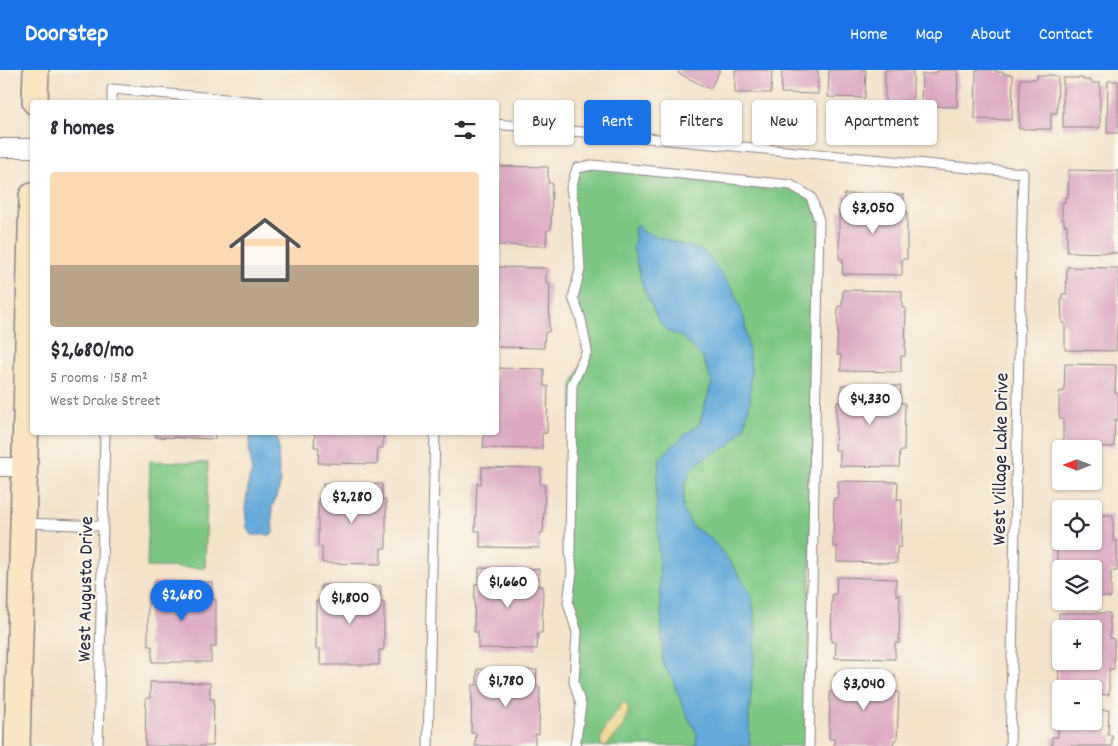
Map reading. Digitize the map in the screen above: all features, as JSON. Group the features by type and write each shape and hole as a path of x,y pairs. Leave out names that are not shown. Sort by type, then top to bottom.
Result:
{"street":[{"path":"35,100 36,70"},
{"path":"0,148 30,148"},
{"path":"17,746 30,273"},
{"path":"0,467 25,467"}],"lane":[{"path":"112,100 112,89 237,100"},
{"name":"West Village Lake Drive","path":"499,124 1023,173 1010,746"},
{"path":"575,746 581,705 574,682 577,632 568,603 572,572 570,549 572,385 587,351 581,319 573,298 580,270 578,233 571,188 577,168 592,165 791,185 811,197 819,220 809,746"},
{"name":"West Augusta Drive","path":"98,746 105,435"},
{"path":"428,746 435,435"},
{"path":"23,523 102,526"}],"green space":[{"path":"592,165 791,185 811,197 819,220 806,746 575,746 581,705 574,682 577,632 568,603 572,385 587,351 573,298 580,270 571,188 577,168"},
{"path":"150,461 208,463 205,568 147,567"}],"sand":[{"path":"625,702 629,709 622,728 606,746 601,746 604,729"}],"water":[{"path":"639,225 640,231 705,252 733,289 744,318 751,367 750,402 744,428 730,445 706,457 692,468 684,488 683,511 693,527 710,538 726,556 752,595 756,632 749,717 750,746 696,746 697,734 683,707 673,681 663,664 656,488 660,458 699,424 712,382 702,357 683,338 668,331 659,322 643,287 633,248 634,228"},
{"path":"251,435 276,435 278,441 279,475 281,479 272,508 273,534 271,535 252,535 247,528 245,509 249,479 252,473 249,448"}],"building":[{"path":"680,70 720,70 710,89 678,73"},
{"path":"735,70 772,70 771,93 735,93"},
{"path":"782,70 818,70 818,94 781,93"},
{"path":"829,70 866,70 865,98 828,97"},
{"path":"885,70 913,70 913,100 885,100"},
{"path":"938,70 958,70 957,107 937,106 937,100 921,100 922,74 938,72"},
{"path":"976,70 996,70 996,72 1013,75 1012,120 975,119"},
{"path":"1037,75 1045,77 1053,75 1058,78 1057,113 1051,113 1051,129 1019,129 1020,79 1037,79"},
{"path":"1063,78 1083,78 1083,80 1091,80 1091,83 1100,83 1100,128 1063,128"},
{"path":"1108,81 1118,81 1118,133 1107,133"},
{"path":"499,166 548,167 548,183 552,183 551,230 547,230 546,246 499,245"},
{"path":"1069,170 1118,171 1118,253 1067,252 1067,225 1064,225 1064,219 1062,219 1062,202 1065,203 1065,197 1068,197"},
{"path":"844,194 904,195 903,211 907,211 907,259 902,259 902,275 842,274 843,259 839,259 839,210 844,210"},
{"path":"499,267 546,268 546,284 550,284 549,332 545,332 544,348 499,347"},
{"path":"1067,267 1118,268 1116,351 1065,350 1065,323 1062,323 1061,300 1062,294 1066,294"},
{"path":"843,290 902,291 902,308 906,308 905,356 901,356 901,372 841,371 841,355 837,355 838,306 842,306"},
{"path":"1065,364 1116,365 1115,393 1118,393 1118,420 1115,420 1114,447 1102,447 1102,440 1063,440 1063,419 1060,419 1059,414 1059,397 1060,391 1064,392"},
{"path":"499,368 544,369 544,386 548,386 547,433 542,433 542,449 483,448 484,435 499,435"},
{"path":"841,385 901,386 900,403 905,403 904,451 900,451 899,467 840,466 840,450 835,450 837,402 841,402"},
{"path":"156,435 215,435 215,439 156,437"},
{"path":"315,435 383,435 383,448 378,448 377,464 318,463 319,447 314,447"},
{"path":"482,467 541,468 540,484 545,485 543,533 540,533 539,548 480,547 480,531 475,531 477,483 481,484"},
{"path":"838,481 898,482 897,499 902,499 901,547 897,547 897,563 837,562 837,546 833,546 834,498 838,498"},
{"path":"323,483 382,484 382,500 386,500 386,548 381,548 381,564 322,563 322,547 318,547 318,499 323,499"},
{"path":"1102,515 1113,515 1113,541 1117,541 1117,571 1111,571 1111,597 1102,597 1102,560 1057,560 1057,550 1102,550"},
{"path":"479,568 539,569 538,586 543,586 542,633 538,633 537,649 478,648 478,632 474,632 475,584 479,584"},
{"path":"837,577 896,579 896,595 900,595 899,643 895,643 895,659 835,658 836,642 831,642 832,594 836,594"},
{"path":"153,582 212,582 212,599 216,599 216,647 211,647 211,662 152,662 152,646 148,646 148,597 153,597"},
{"path":"321,585 381,586 380,602 384,602 384,650 379,650 379,665 320,665 320,649 316,649 316,601 321,601"},
{"path":"1059,613 1110,613 1110,638 1114,639 1114,669 1109,669 1109,695 1102,695 1102,680 1059,680 1059,670 1102,670 1102,620 1059,620"},
{"path":"477,669 537,670 536,686 540,687 539,734 535,734 535,746 475,746 476,733 471,733 472,685 477,685"},
{"path":"835,674 895,675 894,692 899,692 897,740 894,740 893,746 834,746 834,739 829,739 830,691 834,691"},
{"path":"150,682 210,683 210,699 214,699 213,746 145,746 146,698 150,698"},
{"path":"1102,710 1109,710 1108,735 1112,735 1112,746 1052,746 1052,737 1058,737 1058,730 1102,730"}]}
